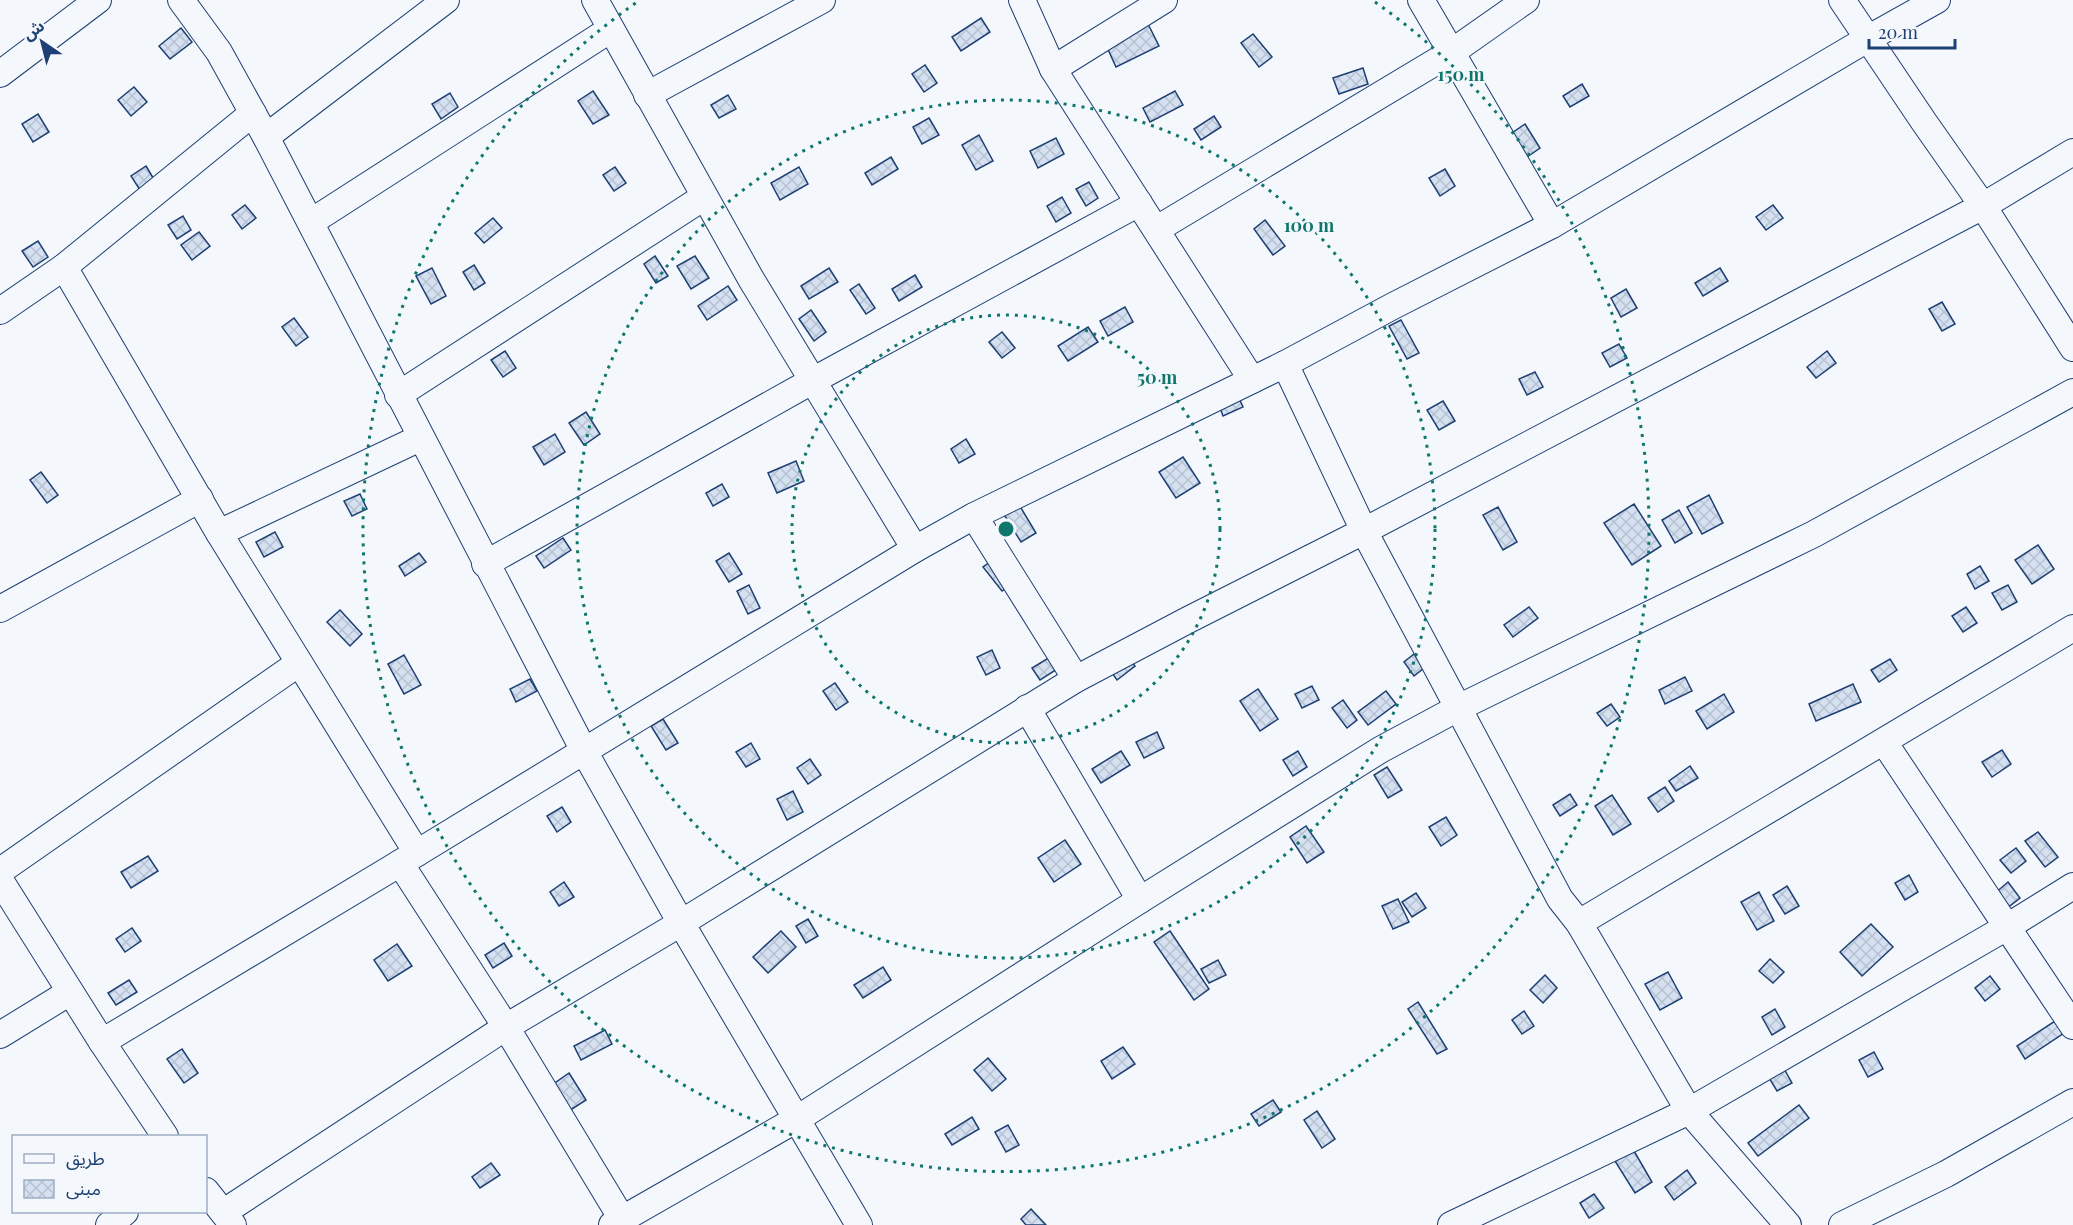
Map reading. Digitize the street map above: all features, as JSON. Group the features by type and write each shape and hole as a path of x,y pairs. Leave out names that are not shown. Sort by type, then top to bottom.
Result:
{"street":[{"path":"0,74 98,0"},
{"path":"181,0 219,52 266,136 485,564 584,751 681,923 859,1225"},
{"path":"266,136 446,0"},
{"path":"596,0 751,279 915,549"},
{"path":"647,95 822,0"},
{"path":"1022,0 1053,69 1252,380"},
{"path":"1053,69 1164,0"},
{"path":"1421,0 1552,225"},
{"path":"1156,229 1452,52 1526,0"},
{"path":"1842,0 1983,206 2073,348"},
{"path":"102,1042 915,549 974,516 1285,364 1552,225 1937,0"},
{"path":"311,222 611,29"},
{"path":"0,311 64,267 253,113"},
{"path":"207,1192 229,1219 506,1027 681,923 1076,679 1364,531 1983,206 2073,152"},
{"path":"398,395 704,197"},
{"path":"485,564 812,381 1139,203"},
{"path":"64,267 219,533 299,663 617,1222 797,1119 1380,750 1458,708 1814,534 2073,392"},
{"path":"1285,364 1364,531 1560,899 1579,923 1689,1112 1788,1225"},
{"path":"219,533 420,438"},
{"path":"0,609 200,499"},
{"path":"974,516 1076,679"},
{"path":"1579,923 2073,627"},
{"path":"0,871 299,663"},
{"path":"1027,708 1140,900"},
{"path":"1884,742 2073,1026"},
{"path":"0,880 164,1135"},
{"path":"1451,1225 1689,1112 2007,927 2073,885"},
{"path":"0,1035 70,992"},
{"path":"1842,1225 1946,1174 2073,1102"},
{"path":"109,1225 123,1213"}],"building":[{"path":"981,18 990,32 961,51 952,37"},
{"path":"1148,24 1159,46 1116,67 1106,45"},
{"path":"181,28 192,42 170,59 159,46"},
{"path":"1253,34 1272,57 1259,67 1241,43"},
{"path":"925,65 937,83 924,92 912,74"},
{"path":"1363,68 1368,84 1339,94 1333,78"},
{"path":"1582,84 1589,96 1570,107 1563,96"},
{"path":"134,87 147,102 131,116 118,100"},
{"path":"593,91 609,115 593,124 578,101"},
{"path":"1175,91 1183,105 1150,122 1143,108"},
{"path":"450,93 458,107 441,119 432,104"},
{"path":"728,95 736,109 719,118 711,105"},
{"path":"38,114 49,132 33,142 22,124"},
{"path":"1214,116 1221,127 1201,140 1194,129"},
{"path":"929,118 939,135 922,144 913,127"},
{"path":"1525,124 1540,148 1527,157 1512,133"},
{"path":"979,135 993,161 976,170 962,145"},
{"path":"1056,138 1064,154 1038,168 1030,151"},
{"path":"891,157 898,169 872,185 865,173"},
{"path":"146,166 155,181 140,190 131,176"},
{"path":"615,167 626,183 614,191 603,175"},
{"path":"799,167 808,184 780,200 771,183"},
{"path":"1445,169 1455,186 1440,196 1429,178"},
{"path":"1089,182 1098,198 1086,206 1076,189"},
{"path":"1062,197 1071,213 1056,222 1047,206"},
{"path":"245,205 256,218 242,229 232,215"},
{"path":"1773,205 1783,218 1766,230 1756,217"},
{"path":"183,216 191,230 177,239 168,225"},
{"path":"493,218 502,228 484,243 475,233"},
{"path":"1265,220 1285,246 1273,255 1254,229"},
{"path":"199,232 210,246 192,260 181,245"},
{"path":"38,241 48,257 33,267 22,251"},
{"path":"655,256 668,276 656,283 644,264"},
{"path":"695,256 709,278 691,289 677,266"},
{"path":"474,265 485,283 474,290 463,272"},
{"path":"432,268 446,296 431,304 416,276"},
{"path":"829,268 838,282 809,299 801,286"},
{"path":"1720,268 1728,281 1703,296 1695,283"},
{"path":"915,275 922,287 899,301 892,289"},
{"path":"859,284 875,308 866,314 850,290"},
{"path":"728,286 737,300 707,320 698,306"},
{"path":"1626,289 1637,308 1621,317 1611,298"},
{"path":"1942,302 1955,324 1942,331 1929,309"},
{"path":"1125,307 1133,322 1108,336 1100,321"},
{"path":"811,310 826,332 814,341 799,319"},
{"path":"294,318 308,337 296,346 282,327"},
{"path":"1401,320 1419,353 1407,359 1389,326"},
{"path":"1088,327 1098,342 1068,361 1058,346"},
{"path":"1002,332 1015,348 1002,358 989,342"},
{"path":"1619,344 1627,358 1610,367 1602,353"},
{"path":"505,351 516,368 503,377 491,360"},
{"path":"1827,351 1836,363 1816,378 1807,367"},
{"path":"1535,372 1543,387 1527,395 1519,379"},
{"path":"1237,394 1243,407 1223,416 1218,402"},
{"path":"1443,401 1455,421 1439,430 1427,410"},
{"path":"586,412 600,434 584,445 569,423"},
{"path":"555,434 565,452 544,465 533,447"},
{"path":"966,439 975,454 959,463 951,449"},
{"path":"1183,457 1200,483 1176,498 1159,472"},
{"path":"796,461 804,481 777,493 768,473"},
{"path":"41,472 58,495 47,503 30,480"},
{"path":"722,484 729,497 713,506 706,493"},
{"path":"360,494 367,509 352,516 344,501"},
{"path":"1709,495 1723,523 1702,534 1687,507"},
{"path":"1018,503 1036,533 1021,542 1003,513"},
{"path":"1634,504 1661,546 1632,565 1604,523"},
{"path":"1498,507 1517,542 1503,550 1483,515"},
{"path":"1679,510 1692,533 1675,543 1662,520"},
{"path":"275,532 283,547 264,557 256,542"},
{"path":"563,538 571,550 544,568 536,556"},
{"path":"2038,545 2054,569 2032,584 2015,560"},
{"path":"419,553 426,562 405,576 399,566"},
{"path":"729,553 742,574 729,582 716,561"},
{"path":"993,560 1012,584 1002,591 983,567"},
{"path":"1980,566 1989,581 1975,589 1967,574"},
{"path":"749,585 760,608 748,614 737,591"},
{"path":"2008,585 2017,602 2002,610 1992,593"},
{"path":"1529,607 1538,618 1513,637 1504,625"},
{"path":"1966,607 1977,623 1963,632 1952,616"},
{"path":"340,610 362,634 350,646 327,622"},
{"path":"992,650 1000,668 986,675 977,657"},
{"path":"1055,654 1062,666 1040,680 1032,668"},
{"path":"1414,654 1424,668 1414,676 1404,662"},
{"path":"404,655 421,685 404,694 388,664"},
{"path":"1128,657 1135,666 1117,680 1110,670"},
{"path":"1890,659 1897,670 1879,682 1871,670"},
{"path":"1685,677 1692,691 1665,704 1659,690"},
{"path":"530,679 537,691 516,702 510,689"},
{"path":"835,683 848,702 836,710 823,691"},
{"path":"1853,684 1861,702 1816,721 1809,704"},
{"path":"1312,686 1319,700 1302,708 1295,694"},
{"path":"1258,689 1278,719 1260,731 1240,701"},
{"path":"1386,691 1396,704 1368,725 1358,712"},
{"path":"1724,694 1734,712 1707,729 1696,711"},
{"path":"1343,700 1357,720 1347,728 1332,708"},
{"path":"1611,704 1620,717 1607,726 1597,713"},
{"path":"663,719 678,743 666,750 651,726"},
{"path":"1157,732 1164,748 1144,758 1136,742"},
{"path":"751,743 760,759 746,767 736,752"},
{"path":"2002,750 2011,764 1992,777 1982,762"},
{"path":"1121,751 1130,765 1101,783 1092,769"},
{"path":"1298,751 1307,767 1293,776 1283,760"},
{"path":"810,759 821,775 808,784 797,768"},
{"path":"1690,766 1698,778 1676,791 1669,781"},
{"path":"1387,767 1402,790 1388,798 1374,775"},
{"path":"1665,787 1674,801 1658,812 1648,798"},
{"path":"793,791 803,812 787,820 777,799"},
{"path":"1570,794 1577,805 1560,816 1553,805"},
{"path":"1612,795 1631,824 1613,835 1595,806"},
{"path":"562,807 571,822 557,832 547,816"},
{"path":"1446,817 1457,835 1441,846 1429,827"},
{"path":"1306,826 1324,852 1307,863 1290,837"},
{"path":"2038,832 2058,857 2045,867 2025,841"},
{"path":"1065,840 1081,864 1054,882 1038,858"},
{"path":"2016,848 2026,861 2011,873 2000,860"},
{"path":"148,856 158,871 131,888 121,872"},
{"path":"1909,875 1918,892 1905,900 1895,883"},
{"path":"564,882 574,897 559,906 550,892"},
{"path":"2008,882 2020,898 2006,909 1994,894"},
{"path":"1787,886 1799,906 1785,914 1773,895"},
{"path":"1759,892 1774,921 1757,930 1741,902"},
{"path":"1416,893 1426,908 1412,917 1402,902"},
{"path":"1398,899 1409,922 1393,929 1382,906"},
{"path":"808,919 818,936 806,943 796,926"},
{"path":"1871,924 1893,947 1862,976 1840,952"},
{"path":"132,928 141,941 125,952 116,939"},
{"path":"781,931 796,947 768,973 753,957"},
{"path":"1170,931 1209,989 1194,1000 1154,942"},
{"path":"504,943 512,956 493,968 485,955"},
{"path":"397,944 412,966 388,981 374,960"},
{"path":"1770,959 1784,972 1773,983 1759,971"},
{"path":"1218,960 1226,975 1209,983 1201,969"},
{"path":"883,967 891,980 863,998 854,985"},
{"path":"1668,972 1682,998 1660,1010 1645,984"},
{"path":"1545,975 1557,988 1543,1003 1530,990"},
{"path":"1990,976 2000,989 1985,1001 1975,988"},
{"path":"129,980 137,992 116,1005 108,993"},
{"path":"1418,1002 1447,1049 1437,1054 1408,1009"},
{"path":"1775,1009 1785,1027 1772,1035 1762,1017"},
{"path":"1524,1011 1534,1026 1522,1034 1512,1020"},
{"path":"2055,1021 2064,1033 2025,1059 2017,1046"},
{"path":"605,1030 612,1044 581,1060 574,1046"},
{"path":"1123,1047 1135,1064 1112,1079 1101,1061"},
{"path":"182,1049 198,1073 184,1083 167,1059"},
{"path":"1874,1052 1883,1069 1868,1077 1859,1060"},
{"path":"988,1058 1006,1079 992,1091 974,1070"},
{"path":"1783,1067 1792,1083 1777,1091 1768,1076"},
{"path":"569,1073 586,1100 569,1111 552,1085"},
{"path":"1273,1100 1281,1112 1259,1126 1251,1114"},
{"path":"1799,1105 1809,1118 1758,1156 1748,1143"},
{"path":"1317,1111 1335,1139 1322,1148 1304,1120"},
{"path":"972,1117 979,1129 952,1145 945,1134"},
{"path":"1008,1125 1019,1145 1006,1152 995,1132"},
{"path":"1634,1151 1652,1182 1635,1193 1615,1161"},
{"path":"491,1163 500,1175 480,1188 472,1177"},
{"path":"1687,1170 1696,1183 1674,1200 1665,1187"},
{"path":"1594,1194 1604,1208 1589,1218 1580,1203"},
{"path":"1031,1209 1046,1225 1026,1225 1021,1219"}]}
